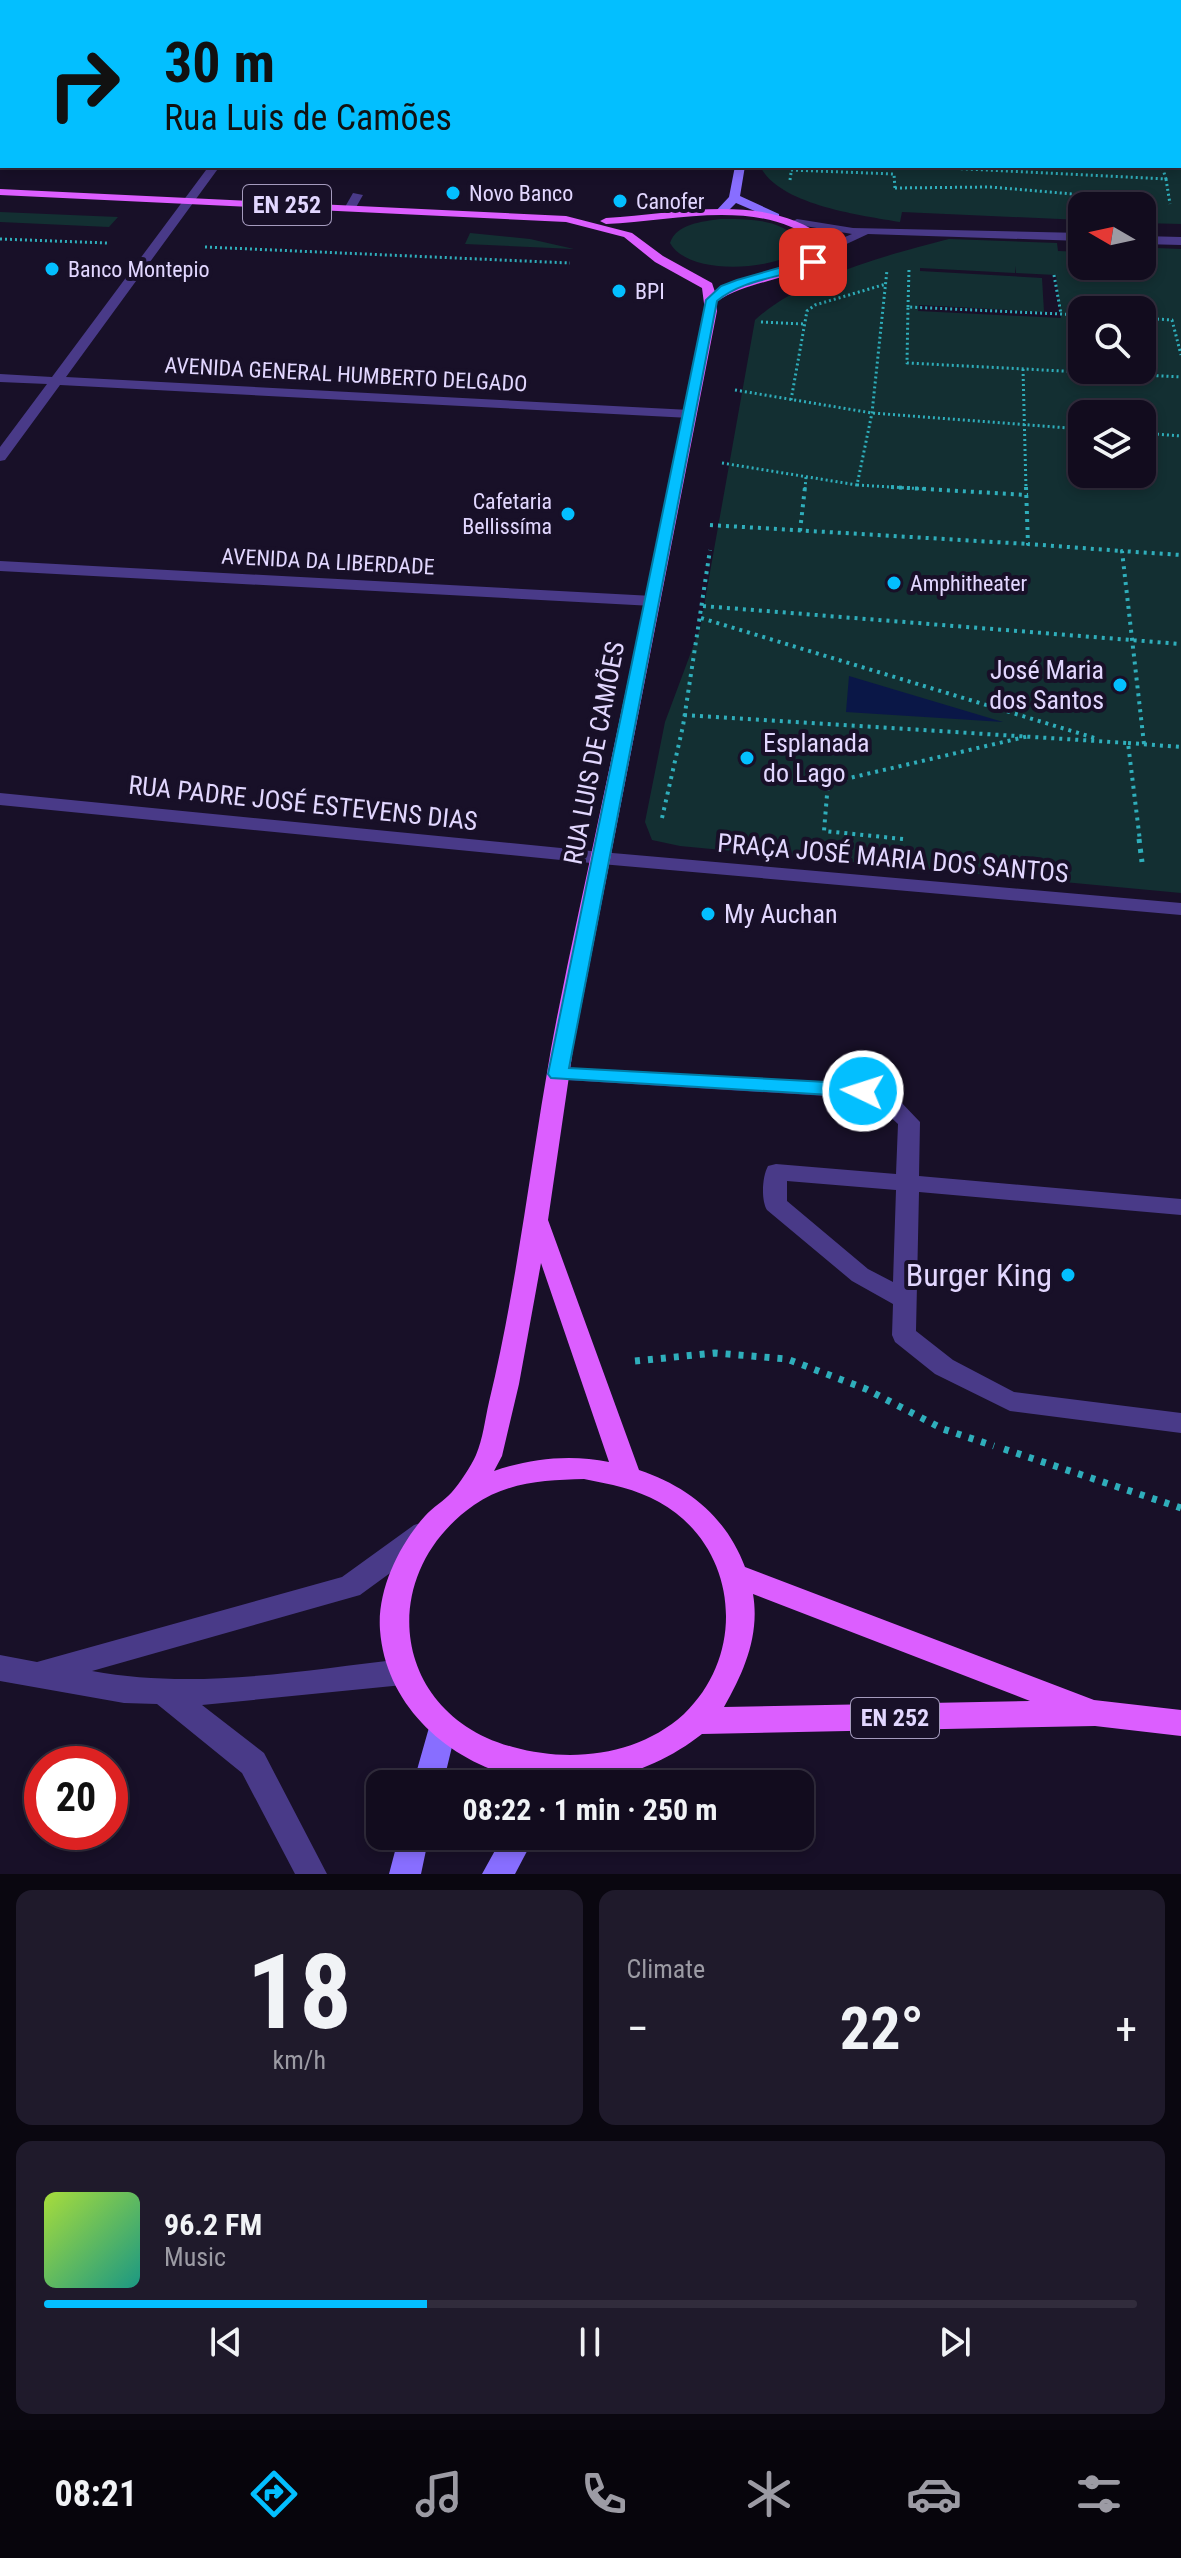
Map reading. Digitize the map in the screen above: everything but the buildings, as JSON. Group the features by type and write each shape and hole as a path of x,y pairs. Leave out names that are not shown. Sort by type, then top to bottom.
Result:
{"main road":[{"path":"721,212 734,198 740,168"},
{"name":"EN 252","path":"0,192 574,220 639,221 721,212 775,216 797,222 814,230 823,241 823,251 813,262 793,270 736,277 678,268"},
{"path":"734,198 775,216"},
{"name":"EN 252","path":"574,220 651,238 672,220 695,215"},
{"name":"EN 252","path":"651,238 659,259 708,286 711,300 725,288 766,275"},
{"name":"RUA LUIS DE CAMÕES","path":"462,1499 489,1456 506,1384 537,1219 558,1074 711,300"},
{"path":"537,1219 627,1475"},
{"path":"532,1770 494,1757 442,1726 419,1701 403,1672 392,1624 400,1576 424,1533 462,1499 499,1479 541,1469 584,1468 627,1475 663,1491 695,1513 720,1542 736,1575 743,1626 729,1677 696,1721 656,1749 589,1770"},
{"name":"EN 252","path":"736,1575 1095,1713"},
{"name":"EN 252","path":"696,1721 1095,1713 1181,1723"},
{"path":"431,1770 442,1726"},
{"path":"405,1874 411,1850"},
{"path":"498,1874 512,1850"}],"street":[{"path":"0,457 213,168"},
{"path":"351,207 357,195"},
{"path":"797,222 870,231 1068,236"},
{"path":"823,251 849,237 870,231"},
{"path":"1156,240 1181,241"},
{"name":"AVENIDA GENERAL HUMBERTO DELGADO","path":"0,378 690,414"},
{"name":"AVENIDA DA LIBERDADE","path":"0,566 653,601"},
{"name":"RUA PADRE JOSÉ ESTEVENS DIAS","path":"0,799 601,858"},
{"name":"PRAÇA JOSÉ MARIA DOS SANTOS","path":"601,858 1181,909"},
{"path":"558,1074 863,1091 890,1104 909,1122 904,1335 944,1367 1010,1401 1181,1423"},
{"path":"903,1299 860,1275 775,1204 776,1172 1181,1207"},
{"path":"41,1673 350,1587 424,1533"},
{"path":"0,1668 124,1690 220,1693 403,1672"},
{"path":"161,1690 253,1763 311,1874"}],"path":[{"path":"851,173 852,168"},
{"path":"791,170 894,174 904,168"},
{"path":"928,168 1166,179 1163,168"},
{"path":"894,174 895,199"},
{"path":"0,239 573,263"},
{"path":"857,485 872,413 888,260"},
{"path":"920,268 909,268 907,363 1181,377"},
{"path":"1043,275 1056,275 1061,314"},
{"path":"791,400 807,311 815,305 886,284"},
{"path":"908,307 1068,314"},
{"path":"1156,319 1172,320 1178,333 1181,355"},
{"path":"760,322 804,324"},
{"path":"1023,369 1028,544"},
{"path":"698,373 737,375 734,390 872,413 1068,428"},
{"path":"1156,434 1181,436"},
{"path":"721,463 857,485 1028,495"},
{"path":"800,531 806,477"},
{"path":"662,818 701,618 713,525 1181,555"},
{"path":"1122,551 1144,744"},
{"path":"703,606 1181,644"},
{"path":"701,618 1071,728 1104,741"},
{"path":"684,715 1181,747"},
{"path":"824,831 828,783 1029,736"},
{"path":"1128,743 1142,862"},
{"path":"590,1371 622,1362 715,1353 787,1359 866,1389 943,1429 1181,1508"}],"green space":[{"path":"762,168 1181,168 1181,224 1156,223 1156,192 1068,192 1068,219 902,212 900,222 822,206 784,190"},
{"path":"0,212 118,217 109,227 0,222"},
{"path":"720,219 774,224 793,234 800,242 799,250 770,262 732,267 694,261 680,254 670,243 684,227"},
{"path":"470,233 530,239 574,249 465,244"},
{"path":"949,239 1057,243 1058,251 1068,251 1068,280 1156,280 1156,248 1181,249 1181,893 680,846 652,840 645,822 665,722 700,628 755,320 796,292 874,260","holes":["1016,266 1016,273 1056,275 1061,318 918,311 919,305 1044,312 1042,278 920,271 920,268 1015,273"]}],"shaded area":[{"path":"849,676 1003,722 846,712"}],"place":[{"name":"Novo Banco","path":"453,193"},
{"name":"Canofer","path":"620,201"},
{"name":"Banco Montepio","path":"52,269"},
{"name":"BPI","path":"619,291"},
{"name":"Cafetaria Bellissíma","path":"568,514"},
{"name":"Amphitheater","path":"894,583"},
{"name":"José Maria dos Santos","path":"1120,685"},
{"name":"Esplanada do Lago","path":"747,758"},
{"name":"My Auchan","path":"708,914"},
{"name":"Burger King","path":"1068,1275"}],"route":[{"path":"813,262 741,282 725,288 711,300 558,1074 863,1091"}]}
